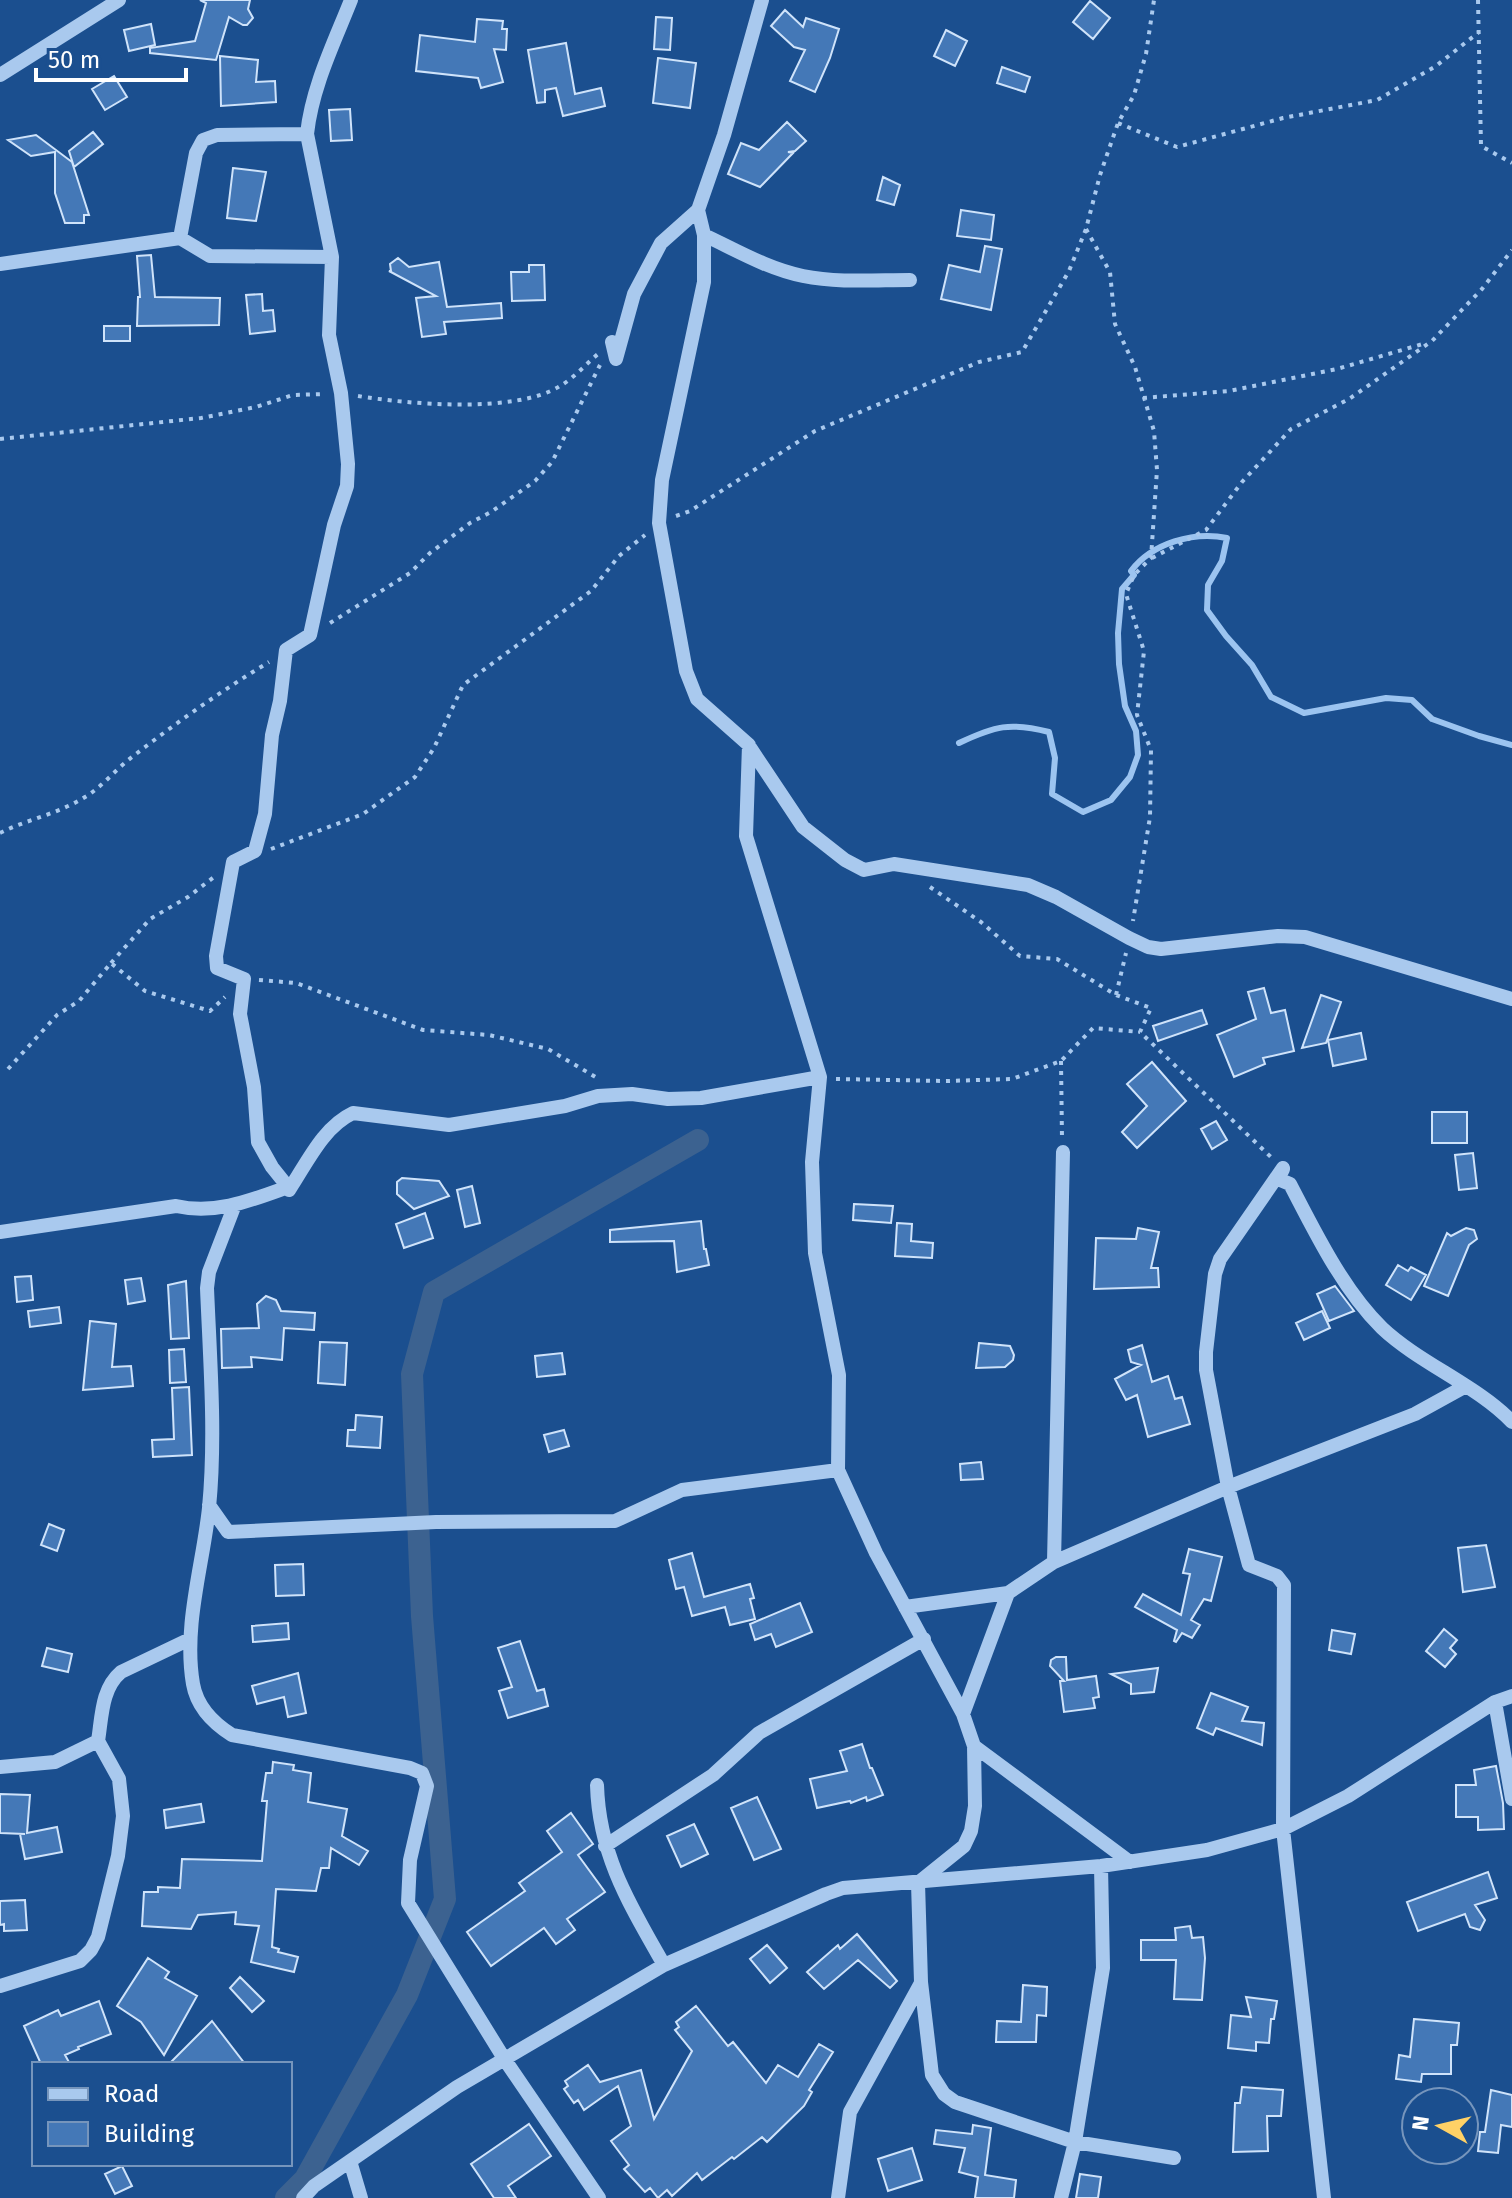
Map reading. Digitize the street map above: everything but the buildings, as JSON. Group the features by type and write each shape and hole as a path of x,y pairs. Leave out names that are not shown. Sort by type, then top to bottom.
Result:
{"street":[{"path":"0,75 119,0"},
{"path":"288,1187 258,1142 254,1087 240,1014 244,979 217,968 216,956 233,862 255,851 261,833 286,650 310,635 334,525 347,486 341,393 329,335 332,257 307,134 319,80 351,0"},
{"path":"612,342 616,359 634,294 661,243 698,210 724,135 762,0"},
{"path":"180,238 196,153 203,140 217,135 307,134"},
{"path":"698,210 704,235 704,282 662,480 659,523 686,671 697,699 749,745 803,827 845,860 864,870 894,864 1028,885 1148,947 1161,949 1278,936 1305,937 1512,999"},
{"path":"704,235 756,260 801,276 830,280 910,280"},
{"path":"0,264 180,238 210,256 332,257"},
{"path":"749,745 746,836 820,1077 812,1162 815,1253 839,1375 838,1470 868,1537 963,1714 974,1746 975,1806 971,1831 964,1846 918,1883"},
{"path":"0,1232 176,1206 189,1209 234,1207 288,1187 289,1190 331,1128 353,1113 449,1125 565,1106 598,1096 632,1094 668,1099 701,1098 820,1077"},
{"path":"1054,1562 1063,1152"},
{"path":"1283,1168 1278,1179 1290,1184 1335,1267 1378,1323 1464,1387 1500,1409 1512,1422"},
{"path":"1283,1168 1230,1243 1215,1274 1206,1370 1228,1487 1249,1565 1277,1576 1284,1585 1283,1829 1324,2198"},
{"path":"234,1207 214,1257 207,1288 211,1394 209,1505 190,1639 193,1686 213,1723 232,1735 410,1768 422,1773 427,1786 410,1860 408,1903 505,2060 599,2198"},
{"path":"905,1607 1008,1593 1054,1562 1228,1487 1415,1414 1464,1387"},
{"path":"209,1505 228,1532 436,1522 615,1521 682,1490 838,1470"},
{"path":"963,1714 1008,1593"},
{"path":"0,1986 80,1961 91,1950 98,1937 118,1856 123,1816 119,1779 98,1741 107,1689 112,1679 121,1672 190,1639"},
{"path":"605,1846 713,1775 759,1733 924,1639"},
{"path":"303,2198 314,2186 457,2087 664,1965 834,1891 1130,1862 1207,1850 1283,1829 1348,1796 1495,1702 1512,1696"},
{"path":"1495,1702 1512,1799"},
{"path":"0,1767 55,1762 98,1741"},
{"path":"974,1746 1130,1862"},
{"path":"597,1785 598,1812 605,1846 619,1886 664,1965"},
{"path":"1061,2198 1075,2142 1103,1968 1101,1866"},
{"path":"918,1883 921,1982 932,2075 944,2094 955,2102 1075,2142 1174,2158"},
{"path":"838,2198 850,2112 921,1982"},
{"path":"350,2161 361,2198"}],"path":[{"path":"262,852 363,814 415,777 434,748 463,685 591,591 619,556 659,523 690,511 815,431 979,362 1022,352 1069,271 1086,229 1118,123 1134,95 1146,54 1154,0"},
{"path":"1478,0 1481,146 1512,163"},
{"path":"1118,123 1177,147 1283,118 1377,100 1436,66 1479,32"},
{"path":"1086,229 1110,272 1115,324 1135,367 1154,431 1157,470 1151,558"},
{"path":"1116,995 1150,817 1151,750 1137,715 1144,651 1126,594 1134,575 1151,558 1206,530 1242,482 1291,429 1349,399 1432,341 1482,289 1512,250"},
{"path":"1143,398 1229,391 1337,369 1432,341"},
{"path":"0,439 201,418 256,407 293,395 341,393 433,405 523,399 559,387 612,342"},
{"path":"8,1069 57,1015 79,1001 150,919 188,897 233,862"},
{"path":"919,881 981,922 1020,956 1057,959 1116,995 1151,1008 1140,1032"},
{"path":"111,963 145,991 210,1011 244,979 296,983 423,1030 489,1035 548,1049 604,1082"},
{"path":"820,1077 899,1081 1012,1079 1061,1061 1093,1028 1140,1032 1283,1168"},
{"path":"1061,1061 1063,1152"}],"waterway":[{"path":"959,743 1003,727 1049,732 1055,758 1052,794 1083,812 1111,800 1130,777 1138,755 1136,731 1125,706 1119,664 1122,589 1134,575 1131,571 1140,561 1162,546 1188,538 1214,536 1227,538 1222,561 1208,585 1207,610 1252,665 1271,697 1304,713 1386,698 1412,700 1432,719 1512,745"},
{"path":"286,2198 305,2179 407,1995 445,1899 422,1616 412,1374 434,1292 698,1140"}]}
